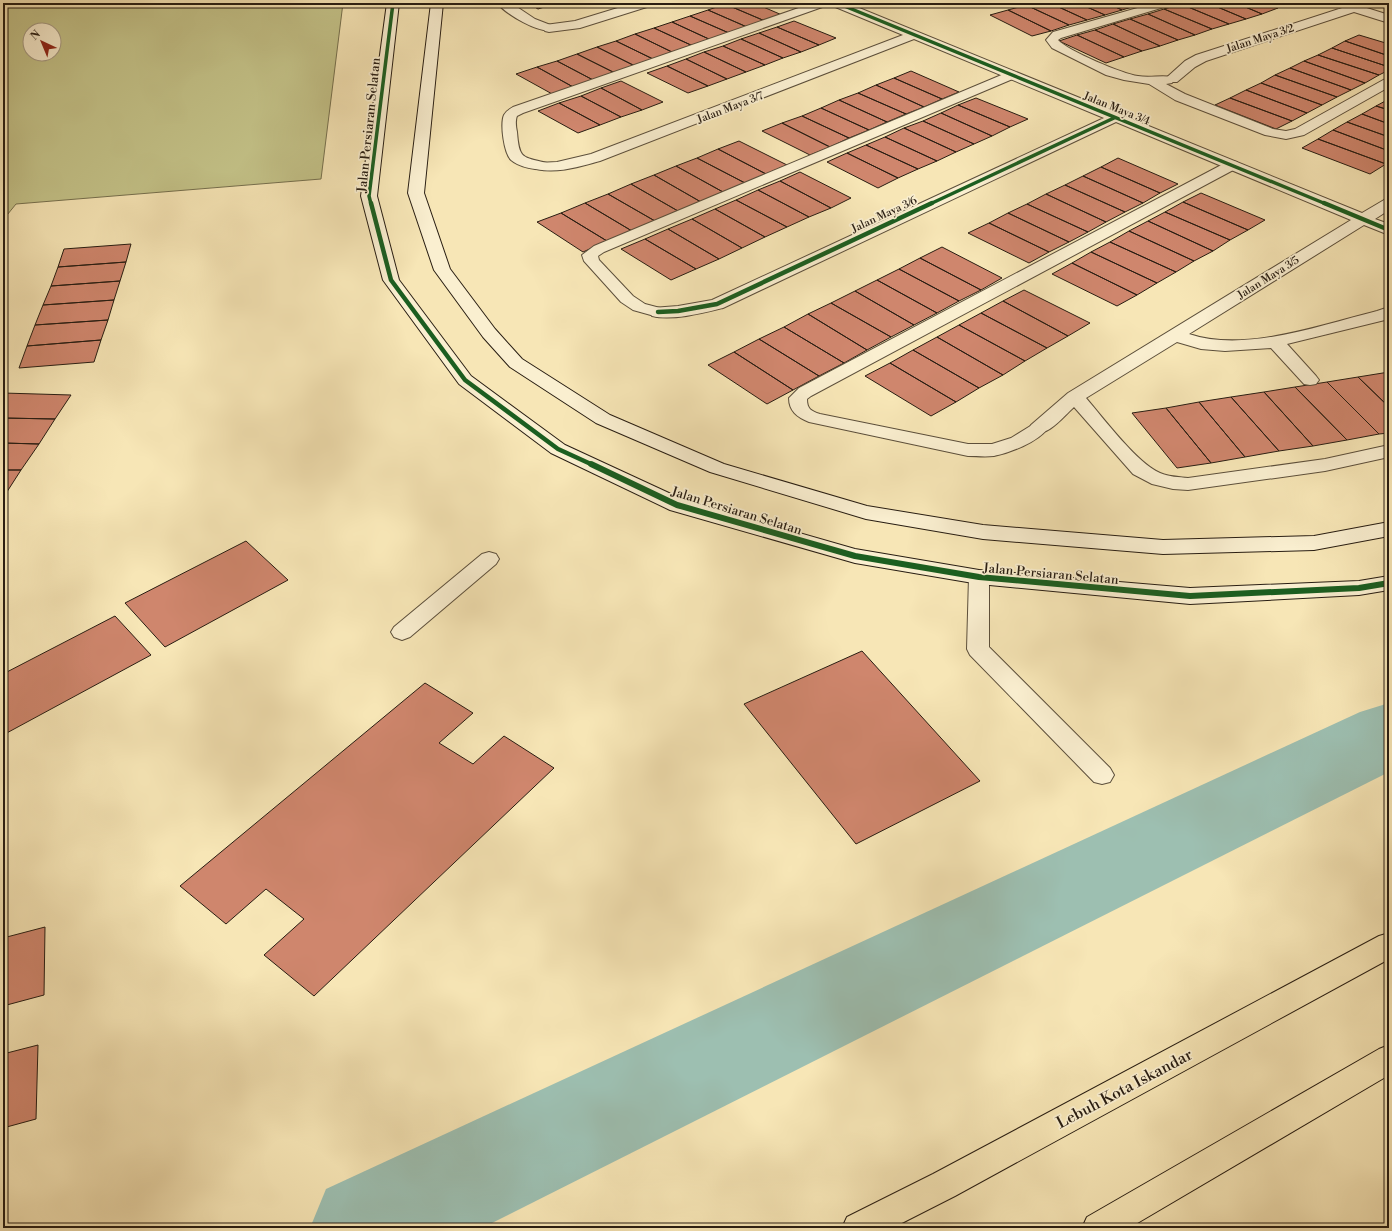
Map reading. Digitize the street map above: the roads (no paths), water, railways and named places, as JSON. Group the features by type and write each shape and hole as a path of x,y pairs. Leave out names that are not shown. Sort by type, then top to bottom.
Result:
{"highway":[{"name":"Lebuh Kota Iskandar","path":"858,1228 951,1181 1389,946"},
{"path":"1098,1228 1389,1059"}],"street":[{"name":"Jalan Persiaran Selatan","path":"393,3 369,196 391,280 465,380 558,449 677,505 855,556 979,577 1190,596 1359,588 1389,582"},
{"path":"437,3 416,193 442,270 489,333 516,363 603,419 717,468 866,512 983,532 1163,547 1314,543 1389,528"},
{"path":"549,28 576,25 646,3"},
{"name":"Jalan Maya 3/4","path":"837,3 1389,230"},
{"path":"1339,3 1389,19"},
{"name":"Jalan Maya 3/2","path":"1172,80 1190,64 1201,58 1353,8"},
{"name":"Jalan Maya 3/7","path":"542,166 565,165 595,158 914,35"},
{"name":"Jalan Maya 3/6","path":"658,312 678,311 717,304 1114,118"},
{"name":"Jalan Maya 3/5","path":"1038,429 1075,397 1389,203"},
{"path":"1174,335 1201,344 1225,346 1275,342 1383,315 1389,312"},
{"path":"1275,342 1310,380"},
{"path":"1075,397 1134,466 1144,474 1157,480 1172,484 1188,484 1325,465 1389,452"}],"lane":[{"path":"503,3 532,23 549,28"},
{"path":"542,166 523,162 518,160 513,155 510,119 511,114 518,110 824,3"},
{"path":"1167,3 1057,35 1052,40 1056,45 1105,70 1130,80 1154,82 1172,80"},
{"path":"658,312 639,307 627,299 592,261 590,255 599,249 1011,75"},
{"path":"1154,82 1180,97 1270,132 1286,135 1299,132 1389,82"},
{"path":"1038,429 1017,442 993,450 968,450 815,418 804,414 798,406 798,398 805,392 1232,165"},
{"path":"402,632 489,559"},
{"path":"979,577 978,649 1102,775"}],"waterway":[{"path":"365,1228 1389,735"}]}
